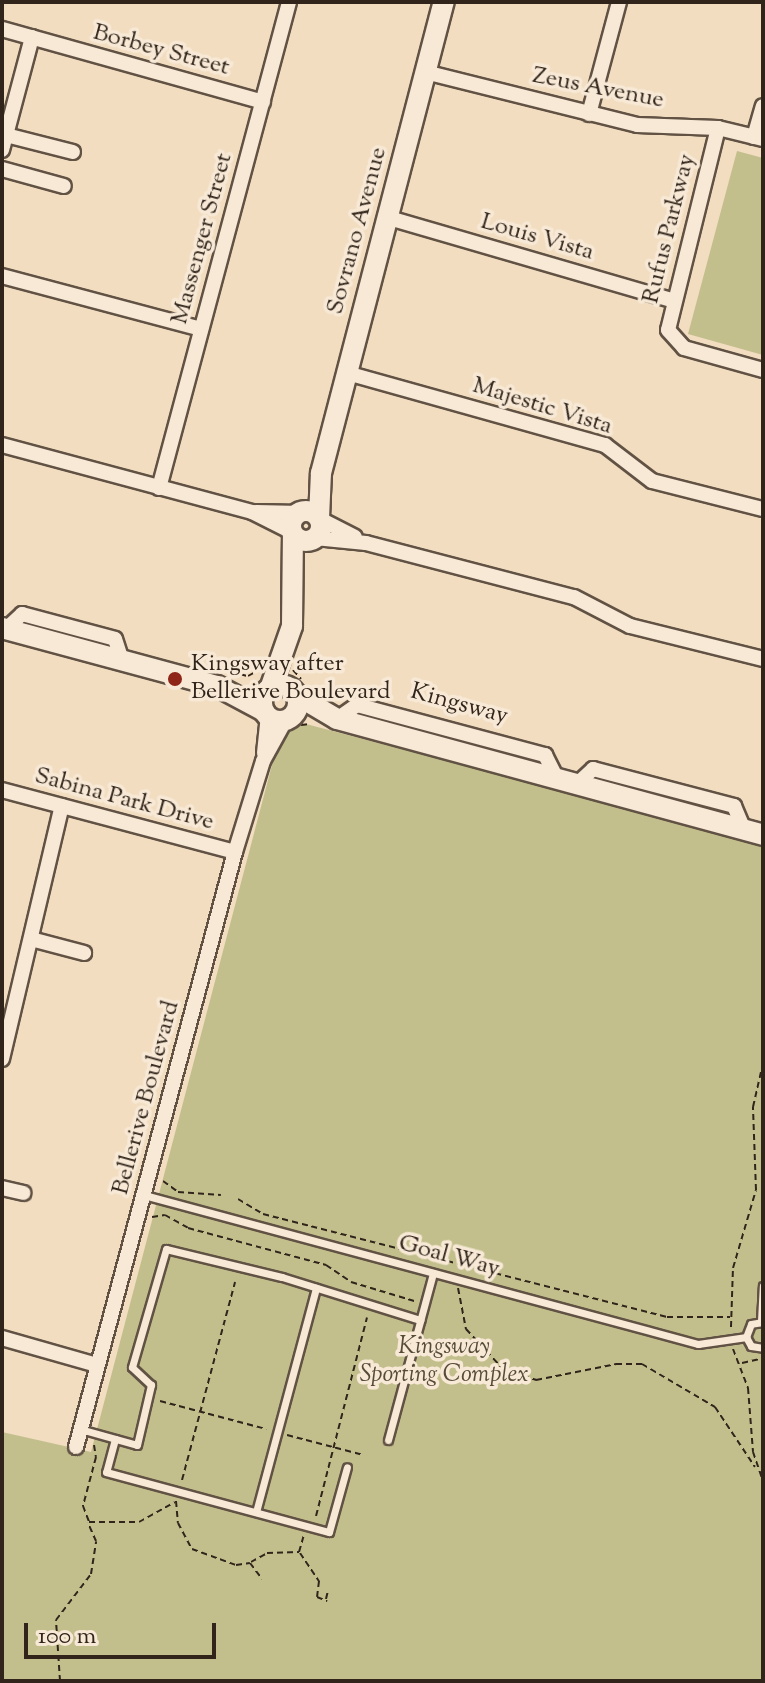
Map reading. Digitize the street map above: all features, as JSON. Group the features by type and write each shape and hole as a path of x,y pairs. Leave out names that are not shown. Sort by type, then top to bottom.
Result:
{"main road":[{"name":"Sovrano Avenue","path":"296,694 292,626 296,573 444,2"},
{"name":"Sovrano Avenue","path":"269,688 292,626"},
{"name":"Kingsway","path":"4,629 217,686 283,721 335,718"},
{"name":"Kingsway","path":"217,686 269,688 286,685 335,718 753,832"},
{"path":"269,688 283,721 298,709 296,694"}],"street":[{"name":"Massenger Street","path":"159,488 289,2"},
{"path":"589,114 619,2"},
{"name":"Borbey Street","path":"2,29 263,102"},
{"path":"2,150 32,37"},
{"name":"Zeus Avenue","path":"425,72 637,125 718,128 759,138"},
{"path":"759,138 763,106"},
{"name":"Rufus Parkway","path":"718,128 672,300 668,330 676,343 763,370"},
{"path":"6,135 73,152"},
{"path":"2,169 64,186"},
{"name":"Louis Vista","path":"389,218 672,300"},
{"path":"2,276 201,329"},
{"name":"Majestic Vista","path":"347,373 605,445 652,481 763,509"},
{"path":"2,445 574,597 630,626 763,659"},
{"name":"Bellerive Boulevard","path":"76,1447 235,852 263,761 283,721"},
{"name":"Sabina Park Drive","path":"2,790 235,852"},
{"path":"2,1059 62,806"},
{"path":"31,939 84,953"},
{"path":"2,1188 23,1193"},
{"path":"2,1338 97,1365"}],"lane":[{"name":"Goal Way","path":"144,1195 698,1344 746,1337"},
{"path":"80,1429 137,1445 151,1385 132,1367 166,1249 316,1288 420,1320"},
{"path":"388,1440 433,1273"},
{"path":"763,1286 762,1321 751,1324 746,1337 762,1349 763,1358"},
{"path":"256,1512 316,1288"},
{"path":"115,1439 106,1472 329,1532 347,1467"}],"path":[{"path":"757,1471 741,1363 732,1339 730,1317 736,1249 756,1190 753,1107 763,1063"},
{"path":"161,1171 165,1184 178,1192 221,1195"},
{"path":"238,1199 263,1214 667,1317 730,1317"},
{"path":"146,1225 153,1216 165,1215 188,1228 326,1265 351,1282 414,1301"},
{"path":"235,1282 176,1501 178,1523 192,1549 236,1565 250,1563 267,1553 299,1552"},
{"path":"458,1287 458,1312 466,1329 504,1370 536,1380 642,1364 715,1407 763,1481"},
{"path":"299,1552 334,1447 367,1317"},
{"path":"741,1363 763,1358"},
{"path":"159,1400 363,1455"},
{"path":"60,1681 56,1620 91,1574 96,1541 83,1506 97,1434"},
{"path":"89,1522 139,1522 176,1501"},
{"path":"299,1552 319,1581 317,1597 326,1601 328,1590"},
{"path":"250,1563 262,1579"}],"green space":[{"path":"737,151 763,158 763,355 688,334"},
{"name":"Kingsway Sporting Complex","path":"306,724 763,844 763,1681 2,1681 2,1432 91,1452 282,727"}],"place":[{"name":"Kingsway after Bellerive Boulevard","path":"175,679"}]}
